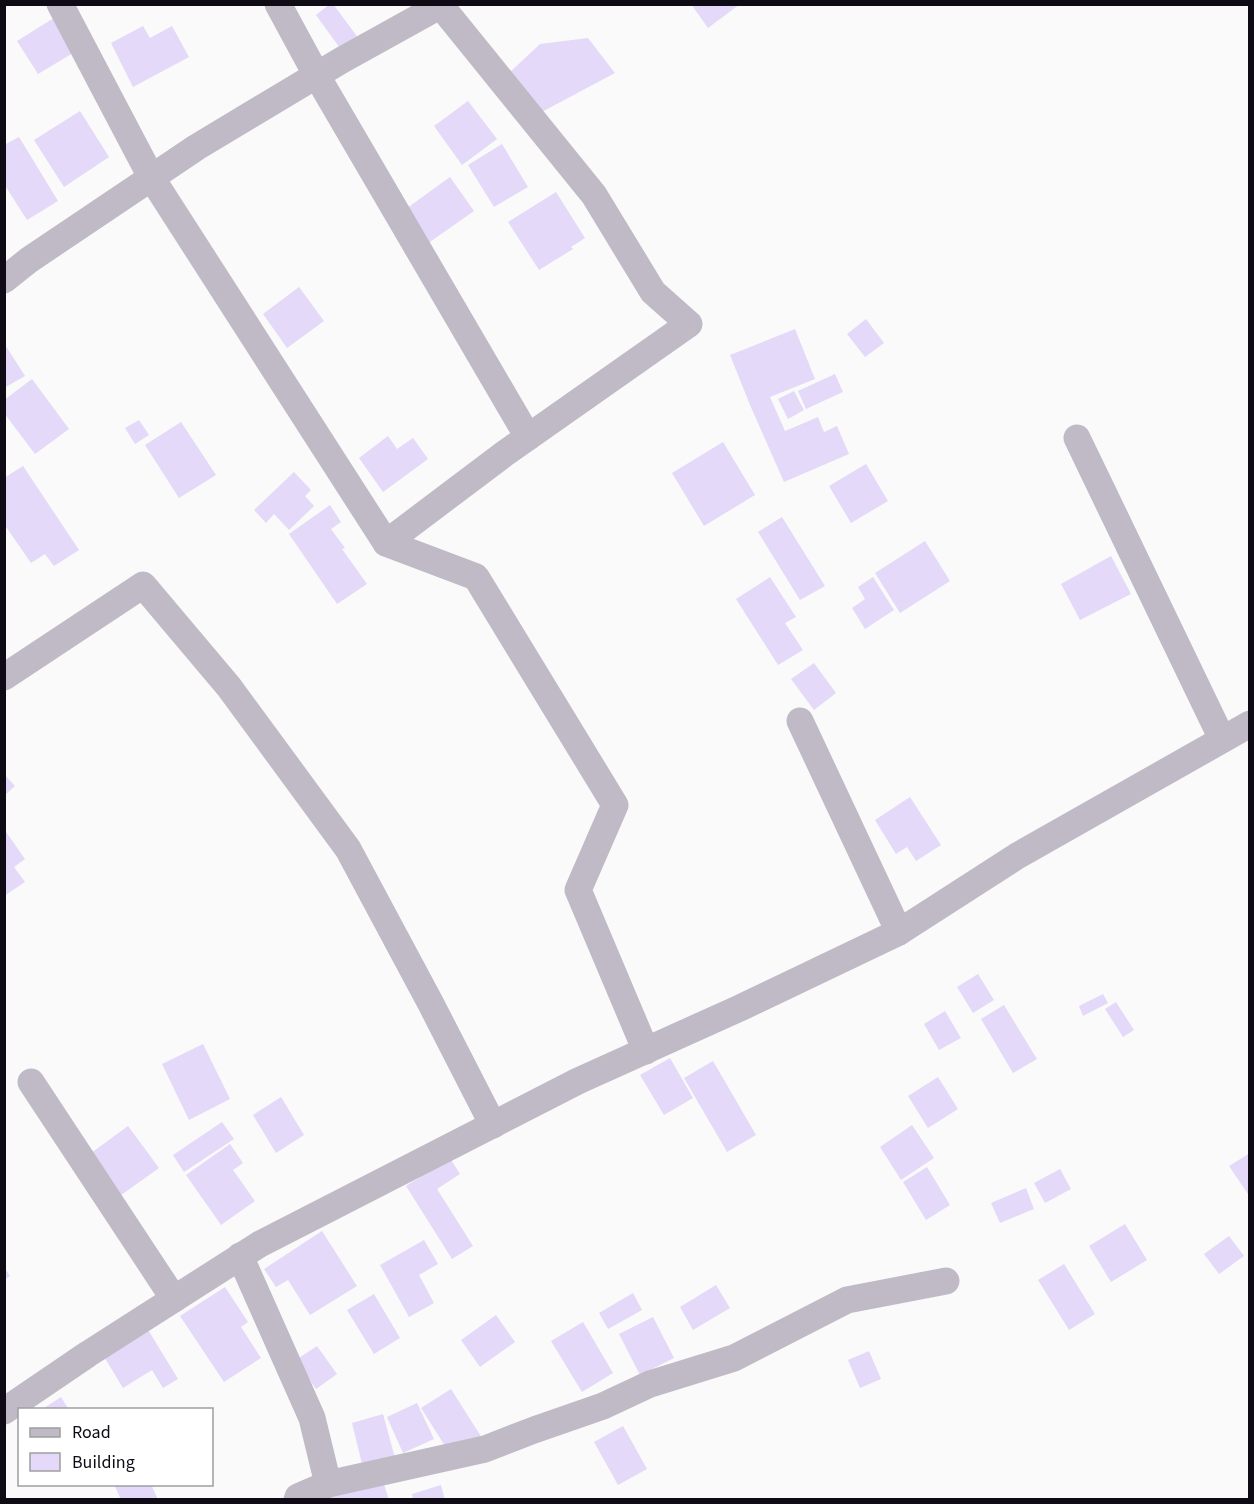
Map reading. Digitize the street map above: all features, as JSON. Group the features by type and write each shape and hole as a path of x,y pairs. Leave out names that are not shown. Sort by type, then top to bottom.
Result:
{"street":[{"path":"278,4 316,75 528,437"},
{"path":"4,280 29,260 197,147 316,75 442,5 594,195 653,292 690,324 504,454 387,543"},
{"path":"63,6 151,177 387,543 476,577 615,805 578,890 646,1051"},
{"path":"1077,438 1222,739"},
{"path":"4,677 142,585 229,687 348,849 432,1004 493,1125"},
{"path":"800,721 899,932"},
{"path":"4,1411 88,1354 260,1244 578,1081 740,1008 899,932 1017,856 1250,724"},
{"path":"30,1082 174,1299"},
{"path":"240,1256 312,1418 328,1484"},
{"path":"297,1500 298,1497 328,1484 485,1449 603,1406 650,1384 734,1358 847,1300 946,1281"}],"building":[{"path":"333,4 359,39 342,51 316,15"},
{"path":"691,4 740,4 708,28"},
{"path":"57,16 78,50 38,74 17,41"},
{"path":"143,26 150,38 172,26 189,57 133,87 111,43"},
{"path":"588,38 615,73 538,114 507,75 540,44"},
{"path":"468,101 497,139 462,165 434,126"},
{"path":"80,111 109,157 64,187 34,140"},
{"path":"19,137 58,201 27,220 4,184 4,145"},
{"path":"502,144 528,187 494,207 468,165"},
{"path":"450,177 474,211 427,244 403,211"},
{"path":"556,192 585,238 571,247 573,249 539,270 508,222"},
{"path":"299,287 324,321 287,348 263,314"},
{"path":"866,319 884,343 865,357 847,334"},
{"path":"795,329 815,379 770,397 785,431 818,417 824,432 837,426 849,454 784,482 730,355"},
{"path":"4,343 25,376 4,388"},
{"path":"835,374 843,392 806,409 798,391"},
{"path":"32,379 69,429 35,454 4,413 4,400"},
{"path":"794,391 804,410 788,419 778,399"},
{"path":"139,420 149,435 135,444 125,428"},
{"path":"181,422 216,475 179,498 145,445"},
{"path":"388,436 397,449 413,438 428,459 383,492 359,458"},
{"path":"723,442 755,495 704,526 672,473"},
{"path":"866,464 888,501 851,523 829,486"},
{"path":"23,466 79,550 54,566 45,554 31,563 4,524 4,478"},
{"path":"294,472 311,490 305,496 314,506 289,530 274,514 266,523 254,510"},
{"path":"330,505 341,522 331,529 367,584 337,604 289,534"},
{"path":"782,517 825,586 800,600 758,532"},
{"path":"925,541 950,581 900,613 875,573"},
{"path":"1111,556 1131,594 1080,620 1061,584"},
{"path":"770,577 796,617 785,623 803,650 778,665 736,599"},
{"path":"873,577 894,610 865,629 852,608 865,599 858,587"},
{"path":"814,663 836,693 814,710 791,679"},
{"path":"4,774 15,786 4,796"},
{"path":"910,797 941,845 916,861 907,847 896,854 875,820"},
{"path":"4,829 25,859 14,867 25,882 4,896"},
{"path":"978,974 994,1000 973,1013 957,987"},
{"path":"1103,994 1108,1003 1083,1016 1079,1006"},
{"path":"1116,1002 1134,1030 1123,1037 1105,1009"},
{"path":"1004,1005 1037,1059 1013,1073 981,1019"},
{"path":"945,1011 961,1038 939,1050 924,1024"},
{"path":"203,1044 230,1099 189,1120 162,1064"},
{"path":"670,1058 693,1098 664,1115 640,1075"},
{"path":"713,1061 756,1135 727,1152 684,1078"},
{"path":"938,1077 958,1109 928,1128 908,1096"},
{"path":"281,1097 304,1135 276,1153 253,1115"},
{"path":"222,1122 234,1139 184,1172 173,1155"},
{"path":"912,1125 934,1158 901,1180 880,1147"},
{"path":"128,1126 159,1168 117,1198 87,1156"},
{"path":"230,1144 243,1163 233,1170 255,1201 221,1225 186,1175"},
{"path":"1250,1153 1250,1197 1229,1166"},
{"path":"450,1158 460,1174 437,1189 473,1246 452,1259 406,1186"},
{"path":"927,1167 950,1205 926,1220 903,1182"},
{"path":"1060,1169 1071,1189 1045,1203 1034,1183"},
{"path":"1026,1188 1034,1209 1000,1223 991,1203"},
{"path":"1125,1224 1147,1260 1111,1282 1089,1246"},
{"path":"322,1231 357,1286 310,1315 288,1280 276,1287 264,1269"},
{"path":"1229,1236 1244,1256 1219,1274 1204,1254"},
{"path":"424,1240 438,1264 419,1275 434,1303 409,1317 380,1265"},
{"path":"1064,1264 1095,1314 1069,1330 1038,1280"},
{"path":"4,1267 10,1276 4,1280"},
{"path":"716,1285 730,1308 693,1330 680,1307"},
{"path":"225,1287 248,1322 241,1327 261,1358 224,1382 180,1316"},
{"path":"633,1293 642,1310 608,1329 599,1313"},
{"path":"374,1294 400,1338 374,1354 347,1310"},
{"path":"496,1315 515,1342 480,1367 461,1340"},
{"path":"653,1317 674,1358 640,1375 619,1334"},
{"path":"583,1322 613,1373 582,1392 551,1341"},
{"path":"147,1328 178,1379 163,1388 152,1370 123,1388 103,1355"},
{"path":"317,1346 337,1374 316,1389 296,1360"},
{"path":"869,1351 881,1379 860,1388 848,1360"},
{"path":"451,1389 482,1438 452,1457 421,1408"},
{"path":"61,1397 68,1408 44,1408"},
{"path":"417,1403 434,1439 403,1453 387,1417"},
{"path":"383,1414 395,1458 363,1468 352,1423"},
{"path":"623,1426 647,1469 618,1485 594,1442"},
{"path":"382,1478 389,1500 326,1500 325,1497"},
{"path":"441,1485 445,1500 413,1500 412,1494"},
{"path":"115,1486 152,1486 158,1500 121,1500"}]}
